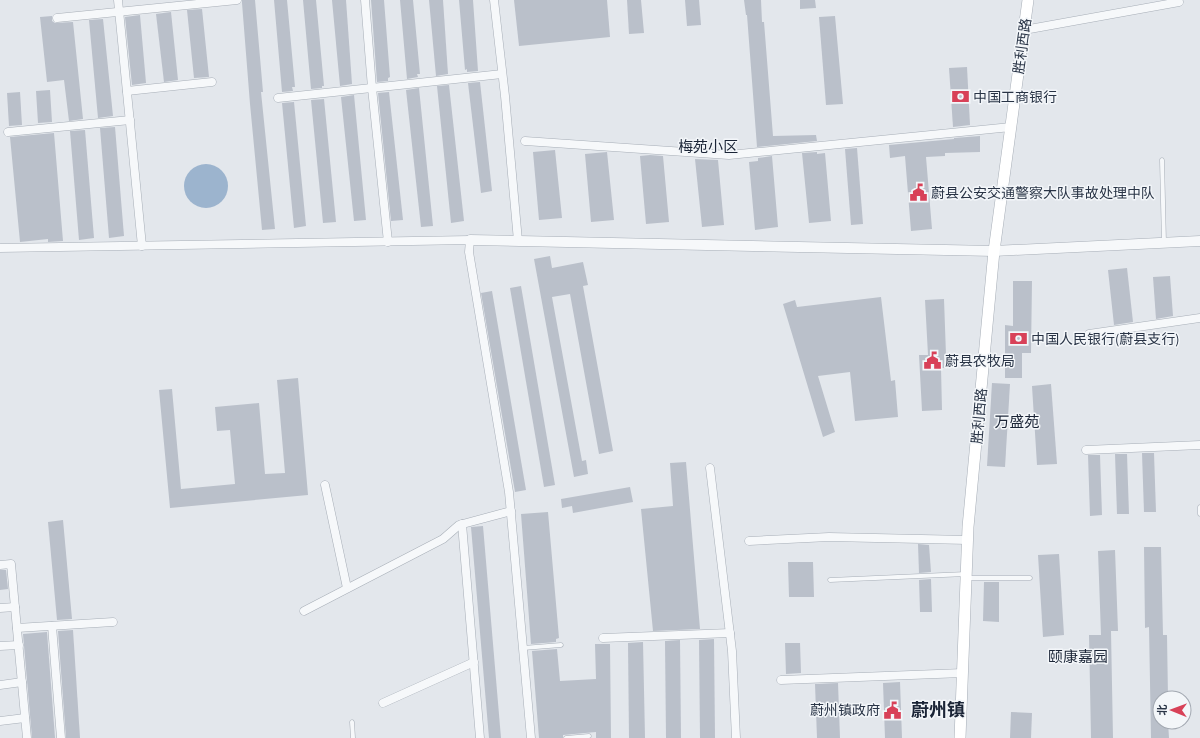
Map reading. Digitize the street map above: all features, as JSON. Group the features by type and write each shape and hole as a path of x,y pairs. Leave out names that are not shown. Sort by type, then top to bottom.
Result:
{"main road":[{"name":"胜利西路","path":"960,738 968,540 994,251 1028,0"}],"street":[{"path":"118,0 142,246"},
{"path":"57,18 237,0"},
{"path":"365,0 372,88 388,242"},
{"path":"494,0 518,241"},
{"path":"1024,30 1179,2"},
{"path":"278,98 502,74"},
{"path":"127,91 212,82"},
{"path":"8,132 130,120"},
{"path":"525,141 729,154 1011,127"},
{"path":"470,240 469,252 509,492 531,738"},
{"path":"0,248 470,240 994,251 1200,241"},
{"path":"1090,334 1200,318"},
{"path":"1086,450 1200,445"},
{"path":"710,468 732,651 736,738"},
{"path":"325,485 347,588"},
{"path":"304,611 443,538 459,525 511,511"},
{"path":"462,524 480,738"},
{"path":"749,541 829,537 968,540"},
{"path":"0,566 11,564 27,738"},
{"path":"0,608 15,607"},
{"path":"17,628 113,622"},
{"path":"52,626 61,738"},
{"path":"603,638 730,633"},
{"path":"0,646 19,645"},
{"path":"383,703 474,662"},
{"path":"781,680 962,673"},
{"path":"0,685 22,682"},
{"path":"0,721 25,718"}],"lane":[{"path":"1162,160 1164,243"},
{"path":"1200,507 1200,514"},
{"path":"830,580 966,576 1030,578"},
{"path":"523,648 561,645"},
{"path":"352,722 353,738"},
{"path":"566,738 588,736"}],"water":[{"path":"202,164 210,164 222,170 228,182 228,190 222,202 210,208 202,208 190,202 184,190 184,182 190,170"}],"building":[{"path":"242,0 255,0 263,92 261,92 275,229 262,230"},
{"path":"274,0 287,0 295,87 292,87 293,91 282,92"},
{"path":"303,0 316,0 324,86 322,86 322,88 311,89"},
{"path":"332,0 346,0 352,84 340,86"},
{"path":"371,0 384,0 390,77 388,78 388,81 377,82"},
{"path":"400,0 413,0 420,74 417,74 418,77 407,79"},
{"path":"429,0 443,0 448,74 436,76"},
{"path":"459,0 473,0 478,71 467,72 467,69 465,70"},
{"path":"514,0 607,0 610,37 519,46"},
{"path":"627,0 641,0 644,33 629,34"},
{"path":"685,0 699,0 701,25 687,26"},
{"path":"744,0 761,0 773,136 816,135 817,141 757,147 747,15"},
{"path":"800,0 815,0 816,8 800,9"},
{"path":"202,9 209,77 194,78 187,10"},
{"path":"171,12 178,80 164,82 156,14"},
{"path":"140,15 146,83 132,85 125,17"},
{"path":"52,16 52,21 55,23 73,22 83,119 69,121 64,80 47,82 40,17"},
{"path":"835,16 843,104 826,105 819,17"},
{"path":"103,19 113,116 98,118 89,20"},
{"name":"中国工商银行","path":"967,67 970,125 953,127 949,68"},
{"path":"480,82 492,191 481,193 468,83"},
{"path":"449,85 464,221 451,223 437,86"},
{"path":"419,88 433,226 421,227 406,90"},
{"path":"50,90 52,122 38,123 36,91"},
{"path":"20,92 22,125 9,126 7,93"},
{"path":"389,92 403,220 391,221 378,93"},
{"path":"354,95 366,220 354,221 341,97"},
{"path":"324,99 336,222 323,223 311,100"},
{"path":"294,102 306,226 294,228 282,103"},
{"path":"115,127 124,236 109,238 100,128"},
{"path":"85,130 94,238 79,240 70,131"},
{"path":"54,133 63,241 48,242 48,239 20,242 10,137"},
{"name":"蔚县公安交通警察大队事故处理中队","path":"980,136 980,152 945,153 945,156 926,157 932,229 911,231 905,156 890,158 889,145"},
{"path":"857,148 863,224 851,225 845,149"},
{"path":"555,150 562,218 539,220 533,152"},
{"path":"607,152 614,220 591,222 585,154"},
{"path":"817,152 817,154 825,153 831,221 809,223 802,153"},
{"path":"640,156 663,156 669,222 646,224"},
{"path":"772,156 778,227 755,230 749,162 758,161 758,158"},
{"path":"695,159 718,160 724,225 702,227"},
{"path":"550,256 552,268 583,262 588,285 583,286 613,451 599,454 570,294 552,297 582,461 586,460 588,474 574,477 534,259"},
{"path":"1127,268 1133,322 1114,325 1108,270"},
{"path":"1170,276 1173,316 1156,319 1153,277"},
{"name":"中国人民银行(蔚县支行)","path":"1013,281 1032,281 1031,353 1022,353 1022,378 1005,378 1005,325 1013,326"},
{"path":"521,286 555,485 544,487 510,288"},
{"path":"492,291 526,490 515,492 481,293"},
{"path":"881,297 891,381 895,380 898,417 855,421 850,372 818,376 835,432 823,437 783,304 795,300 797,307"},
{"name":"蔚县农牧局","path":"944,299 946,355 944,355 944,368 941,368 942,410 922,411 919,355 928,355 925,300"},
{"path":"298,378 308,495 170,508 159,390 172,389 181,489 235,484 230,430 217,431 215,407 259,403 265,474 285,473 277,380"},
{"path":"992,383 1010,384 1005,467 987,466"},
{"path":"1051,384 1057,464 1037,465 1032,386"},
{"path":"1142,453 1154,453 1156,512 1144,512"},
{"path":"1115,454 1127,454 1129,514 1117,514"},
{"path":"1088,455 1100,455 1102,515 1090,516"},
{"path":"686,462 700,629 653,631 641,509 673,506 670,463"},
{"path":"630,487 633,502 573,513 572,506 562,508 561,499"},
{"path":"548,512 559,638 556,639 556,642 531,644 521,514"},
{"path":"63,520 72,619 57,620 48,522"},
{"path":"483,526 501,738 489,738 471,527"},
{"path":"918,544 929,545 931,572 919,573"},
{"path":"1144,547 1161,547 1163,635 1167,635 1168,690 1152,690 1152,730 1168,730 1169,738 1151,738 1149,627 1145,628"},
{"path":"1115,550 1118,631 1111,631 1113,738 1091,738 1089,635 1101,635 1098,551"},
{"path":"1059,554 1064,635 1043,637 1038,555"},
{"path":"788,562 813,562 814,597 789,597"},
{"path":"0,570 6,570 8,589 0,590"},
{"path":"931,579 932,612 920,612 919,580"},
{"path":"984,582 999,582 999,622 983,621"},
{"path":"73,630 80,738 66,738 58,631"},
{"path":"47,632 55,738 32,738 23,634"},
{"path":"714,639 715,738 700,738 699,640"},
{"path":"680,640 681,738 666,738 665,641"},
{"path":"643,642 645,738 629,738 628,643"},
{"path":"785,643 800,643 801,673 786,674"},
{"path":"595,644 610,644 611,738 596,738 596,732 563,735 563,738 539,738 532,651 557,649 560,681 596,679"},
{"name":"蔚州镇政府","path":"900,682 902,738 885,738 883,683"},
{"path":"838,683 840,738 817,738 815,684"},
{"path":"1011,712 1032,713 1031,738 1010,738"}],"place":[{"name":"中国工商银行","path":"960,97"},
{"name":"蔚县公安交通警察大队事故处理中队","path":"918,193"},
{"name":"中国人民银行(蔚县支行)","path":"1018,339"},
{"name":"蔚县农牧局","path":"932,361"},
{"name":"蔚州镇政府","path":"893,710"}],"district":[{"name":"梅苑小区","path":"708,147"},
{"name":"万盛苑","path":"1017,422"},
{"name":"颐康嘉园","path":"1078,657"},
{"name":"蔚州镇","path":"938,710"}]}
